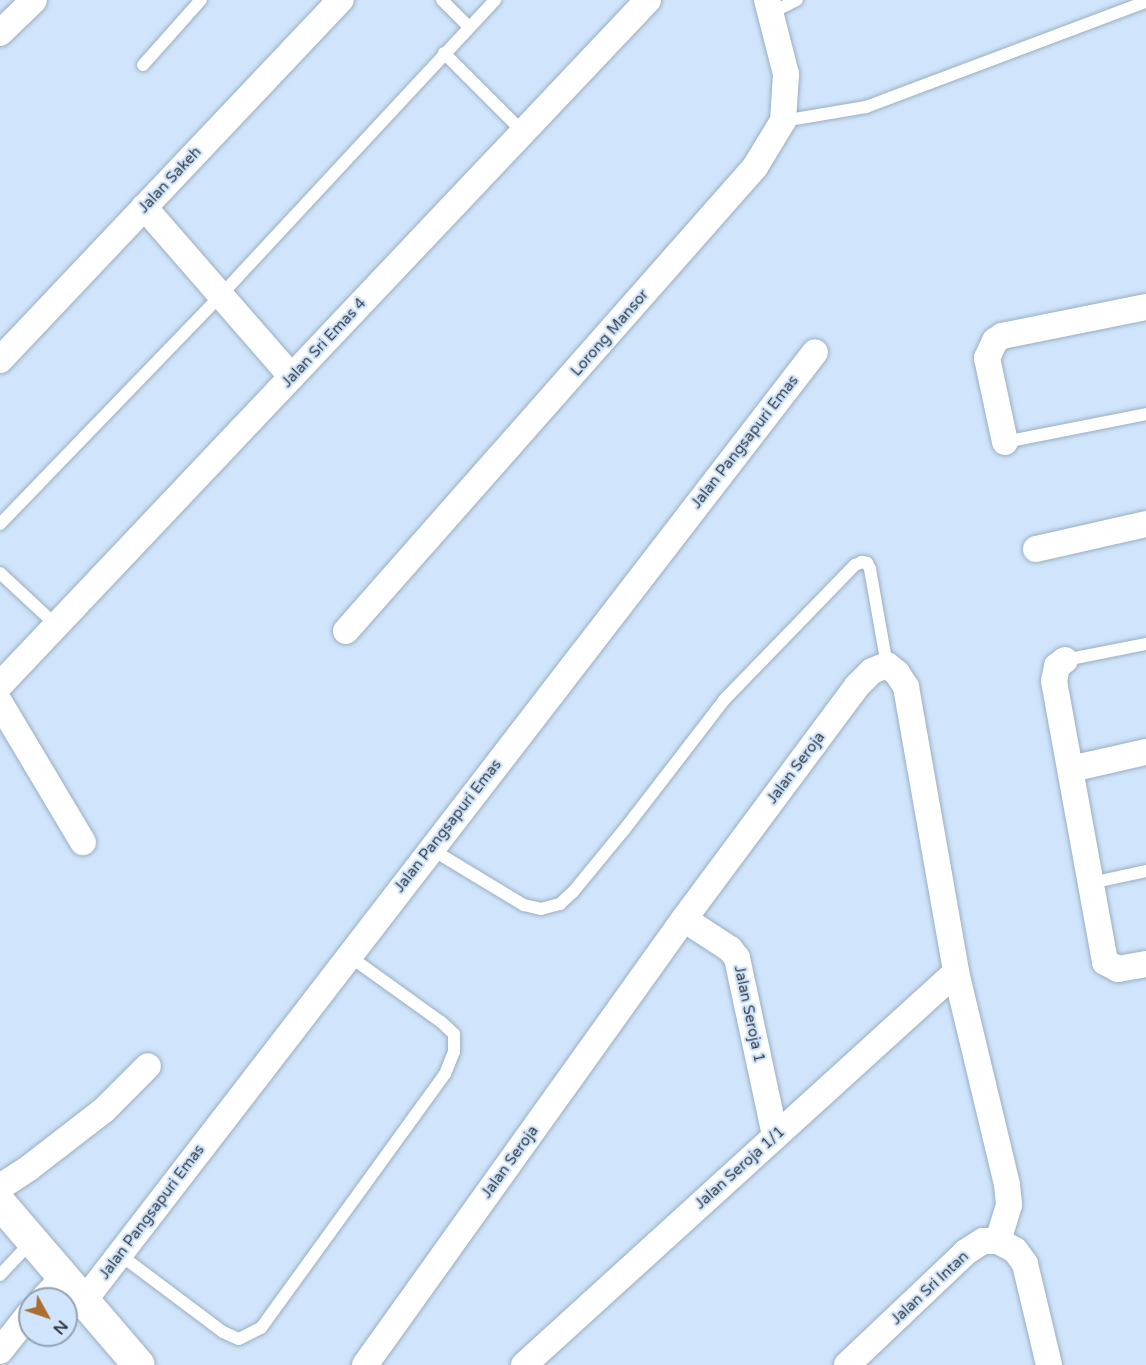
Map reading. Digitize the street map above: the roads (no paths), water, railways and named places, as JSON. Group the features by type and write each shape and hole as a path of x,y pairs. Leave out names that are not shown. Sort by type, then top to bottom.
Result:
{"street":[{"path":"0,33 34,0"},
{"name":"Jalan Sakeh","path":"0,360 341,0"},
{"name":"Jalan Sri Emas 4","path":"0,685 648,0"},
{"name":"Lorong Mansor","path":"346,631 755,167 783,121 786,74 769,6"},
{"path":"144,207 292,377"},
{"path":"1005,442 987,358 995,341 1002,336 1146,307"},
{"name":"Jalan Pangsapuri Emas","path":"83,1302 815,352"},
{"path":"1036,549 1146,524"},
{"path":"1065,660 1057,666 1054,681 1105,962 1118,969 1146,964"},
{"path":"887,665 897,673 906,687 956,972 1007,1185 1009,1205 998,1241 1015,1250 1025,1264 1049,1365"},
{"name":"Jalan Seroja","path":"365,1365 684,919 857,686 872,671 887,665"},
{"path":"0,703 83,842"},
{"path":"1071,769 1146,752"},
{"name":"Jalan Seroja 1","path":"684,919 730,949 737,958 775,1136"},
{"name":"Jalan Seroja 1/1","path":"524,1365 956,972"},
{"path":"0,1187 29,1168 104,1110 148,1066"},
{"path":"0,1203 32,1240 52,1287"},
{"name":"Jalan Sri Intan","path":"847,1365 966,1252 982,1241 998,1241"},
{"path":"78,1300 83,1302 140,1365"},
{"path":"0,1351 18,1328"}],"lane":[{"path":"143,65 201,0"},
{"path":"442,0 469,27"},
{"path":"1,520 221,295 495,0"},
{"path":"769,6 797,0"},
{"path":"783,121 866,107 1146,2"},
{"path":"444,53 523,132"},
{"path":"1005,442 1146,414"},
{"path":"431,849 525,905 542,909 560,904 573,892 624,830 724,700 855,566 862,562 867,563 870,569 887,665"},
{"path":"0,573 56,625"},
{"path":"1065,660 1146,644"},
{"path":"1091,883 1146,871"},
{"path":"119,1254 223,1332 239,1339 261,1328 444,1074 454,1052 454,1034 441,1022 349,956"},
{"path":"0,1275 32,1240"}]}
